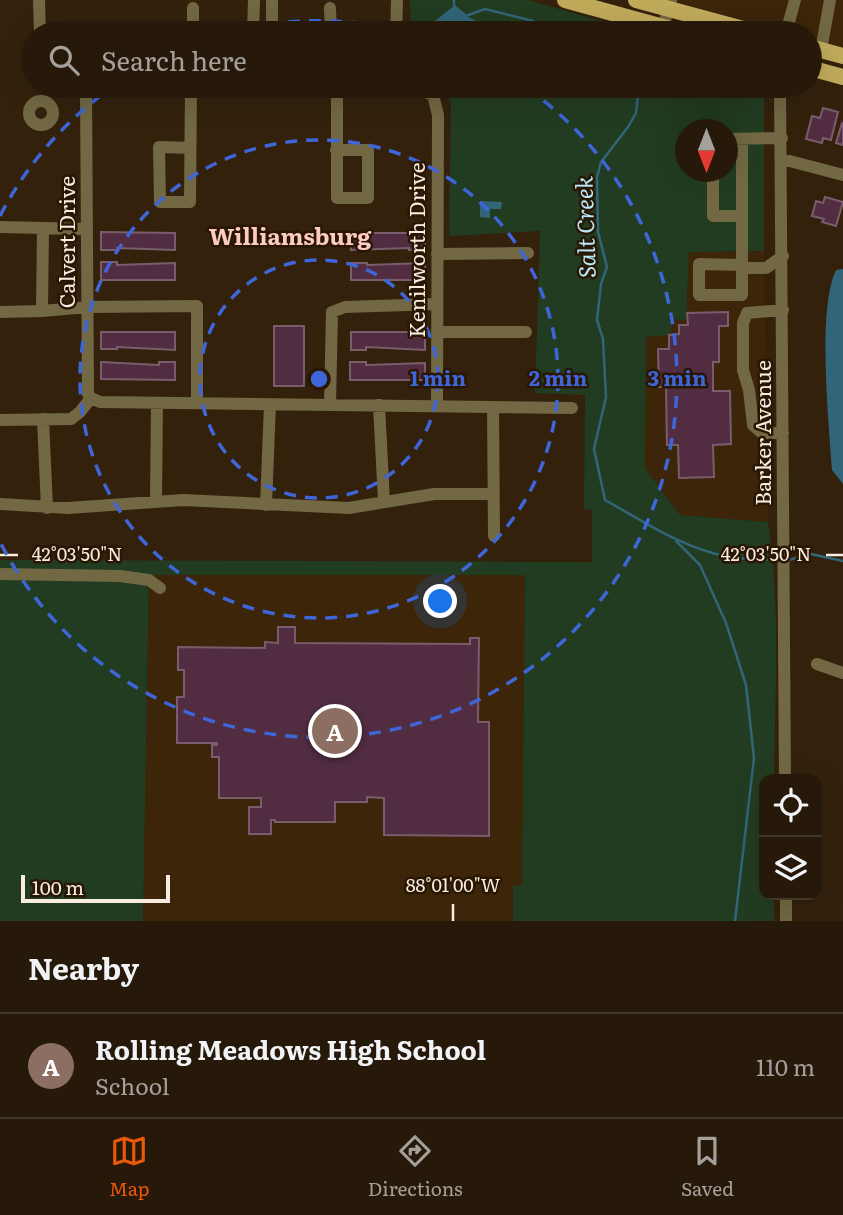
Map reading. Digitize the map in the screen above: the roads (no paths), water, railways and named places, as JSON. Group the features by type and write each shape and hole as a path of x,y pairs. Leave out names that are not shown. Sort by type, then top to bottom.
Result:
{"main road":[{"path":"565,0 641,21"},
{"path":"636,0 669,4 721,21"},
{"path":"822,51 843,56"},
{"path":"822,71 843,77"}],"street":[{"path":"39,0 40,21"},
{"path":"253,21 254,0"},
{"path":"272,0 272,21"},
{"path":"789,21 795,0"},
{"path":"397,2 397,21"},
{"path":"822,32 834,2"},
{"path":"665,21 669,4"},
{"path":"193,8 193,21"},
{"path":"330,8 331,21"},
{"path":"49,103 53,98"},
{"name":"Calvert Drive","path":"86,98 89,396"},
{"path":"190,148 159,147 160,202 190,202 191,98"},
{"path":"333,98 337,198 368,198 368,150 336,150"},
{"name":"Kenilworth Drive","path":"434,98 438,115 437,406"},
{"name":"Barker Avenue","path":"780,98 785,774"},
{"path":"738,139 782,138"},
{"path":"742,139 742,266 766,268 783,284"},
{"path":"782,159 843,176"},
{"path":"712,182 713,216 742,216"},
{"path":"0,227 87,229"},
{"path":"42,311 43,228"},
{"path":"437,254 528,253"},
{"path":"766,268 783,256"},
{"path":"330,405 332,312 345,307 437,304"},
{"path":"0,312 88,307 197,306 197,403"},
{"path":"783,310 747,313 743,323 742,344 743,370 749,390 753,425 762,433 783,433"},
{"path":"437,332 526,332"},
{"path":"0,420 71,419 80,412 89,396 100,402 572,408"},
{"path":"156,500 157,403"},
{"path":"266,505 270,404"},
{"path":"379,405 384,502"},
{"path":"493,407 495,536"},
{"path":"43,419 47,508"},
{"path":"0,503 47,508 156,500 349,508 434,494 494,494"},
{"path":"0,574 120,576 149,580 160,588"},
{"path":"817,664 843,673"},
{"path":"786,900 786,921"}],"water":[{"path":"454,6 477,21 435,21"},
{"path":"480,201 502,202 501,209 490,209 490,218 480,217"},
{"path":"843,269 843,484 832,470 826,338 830,288 836,270"}],"waterway":[{"name":"Salt Creek","path":"454,0 454,6 466,16 485,9 533,21"},
{"name":"Salt Creek","path":"638,98 636,113 601,162 597,177 598,232 607,267 601,284 597,320 603,339 606,397 594,449 605,500 663,532 708,552 737,558 778,560"},
{"path":"676,541 700,565 726,623 746,685 754,758 735,921"},
{"name":"Salt Creek","path":"789,560 811,554 843,561"}],"place":[{"name":"Rolling Meadows High School","path":"335,731"}],"district":[{"name":"Williamsburg","path":"290,237"}]}
